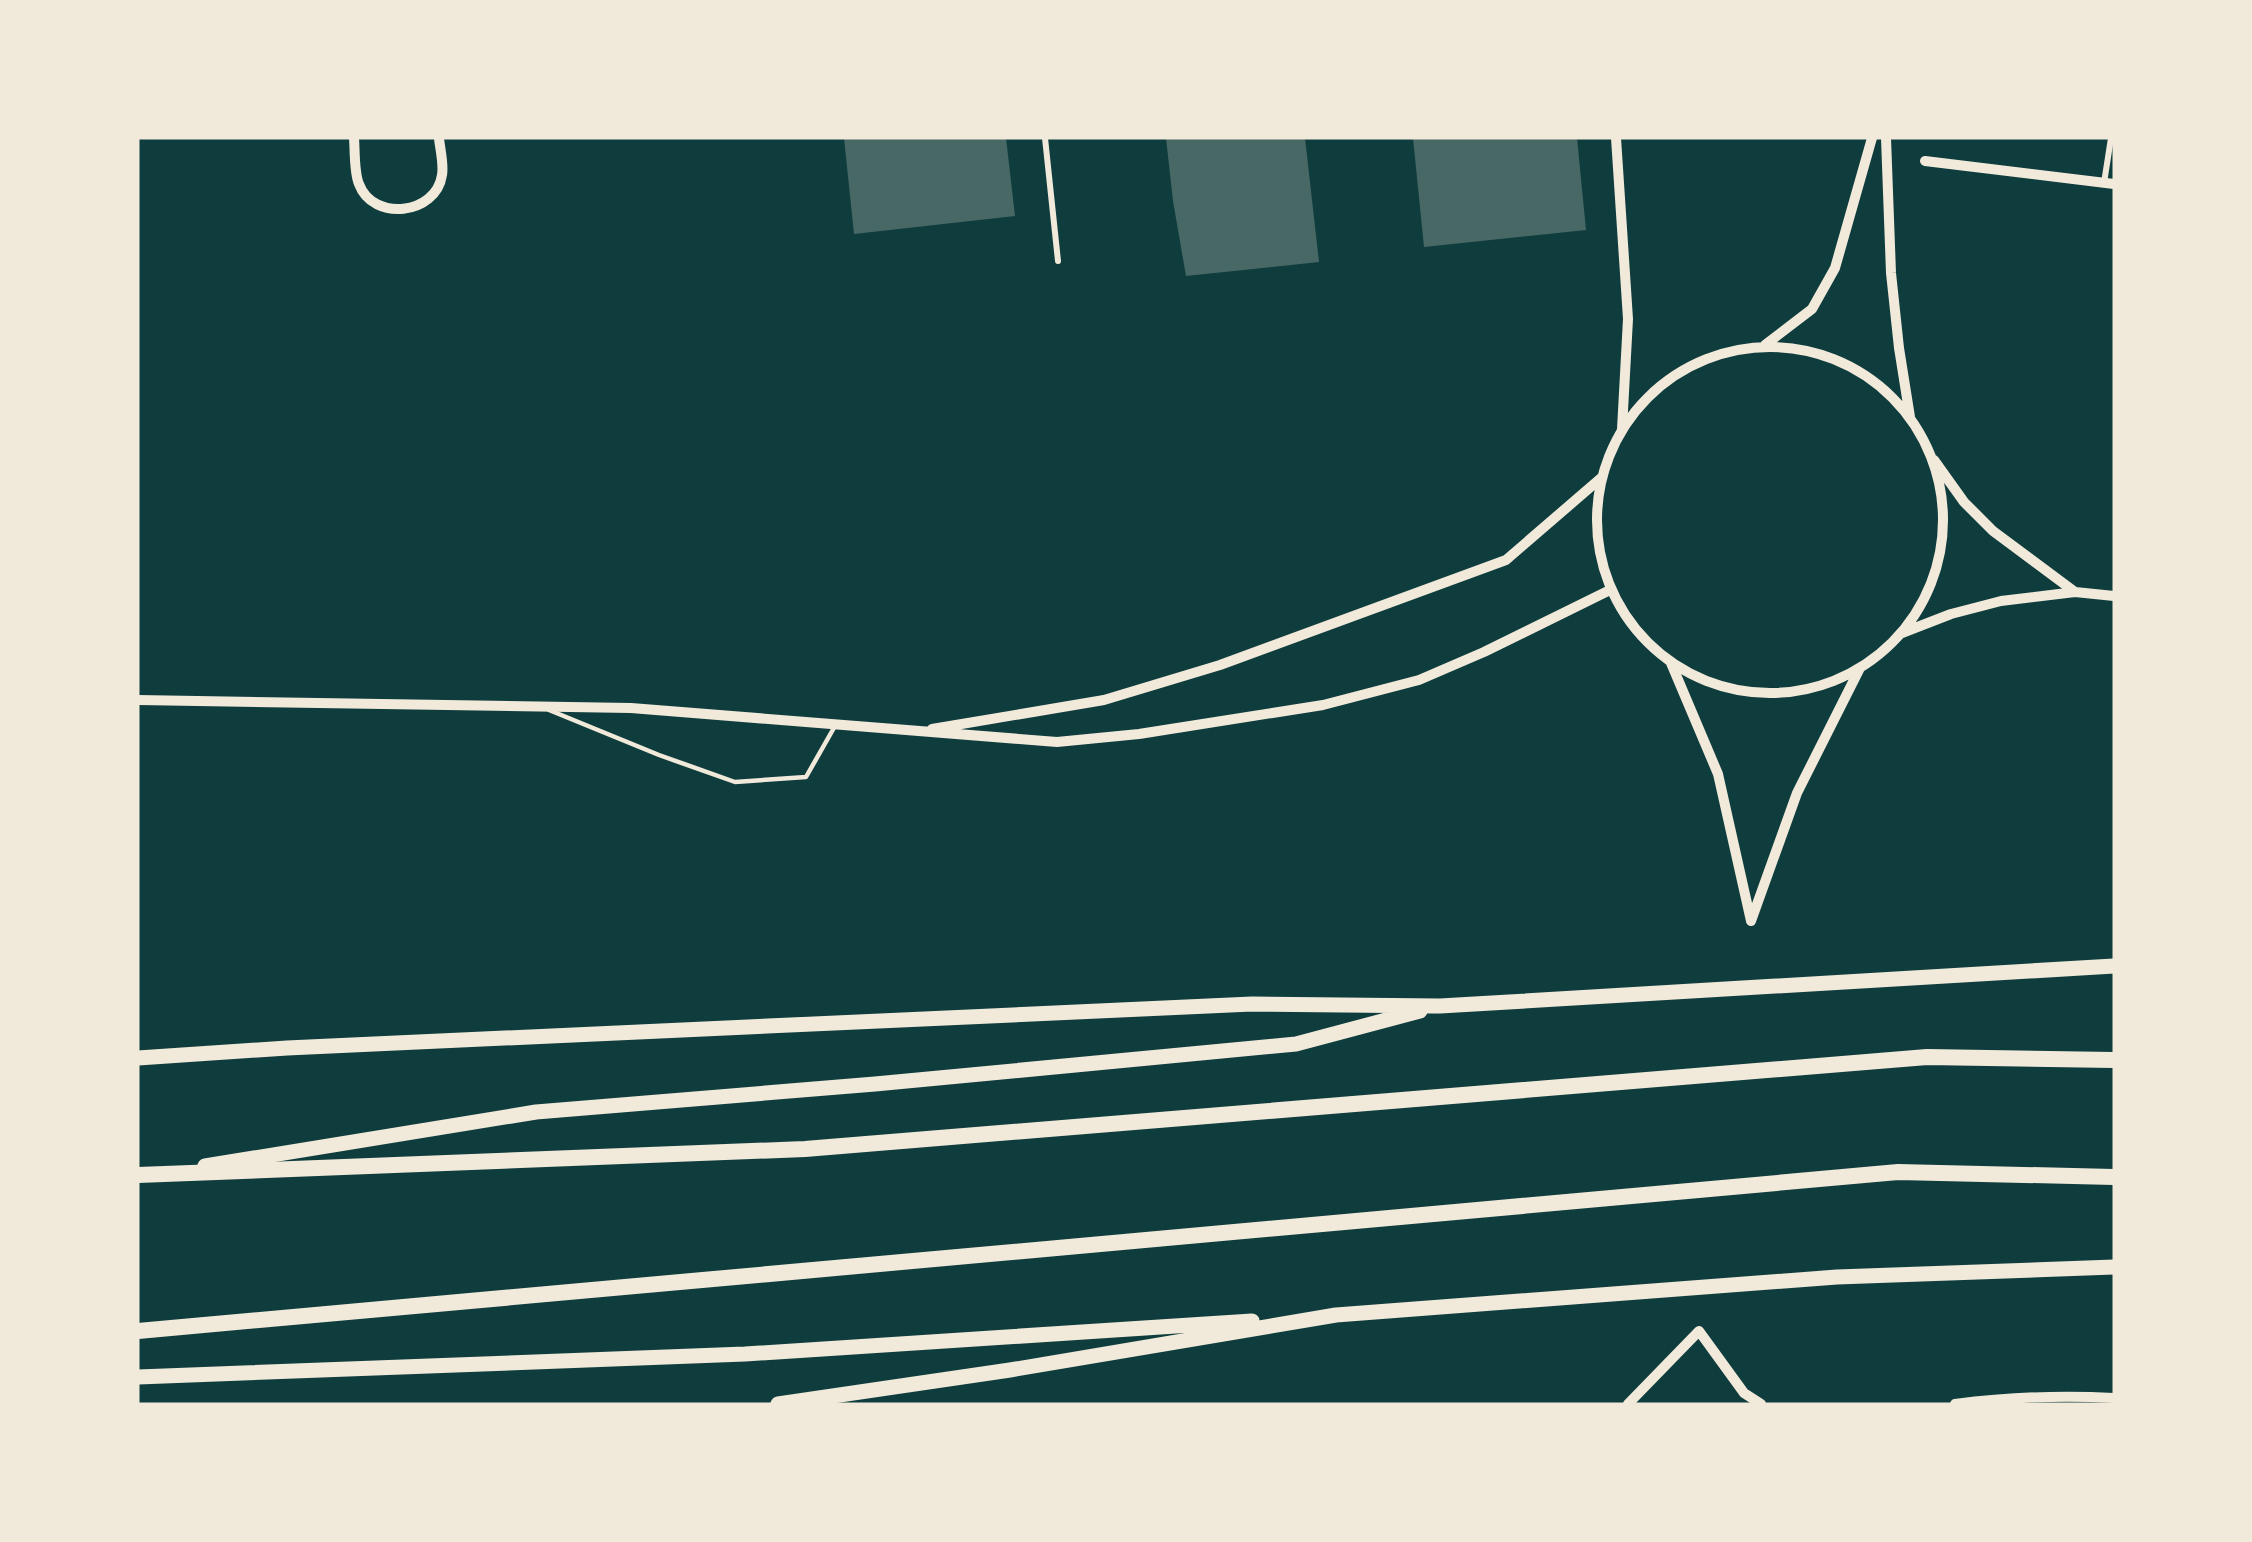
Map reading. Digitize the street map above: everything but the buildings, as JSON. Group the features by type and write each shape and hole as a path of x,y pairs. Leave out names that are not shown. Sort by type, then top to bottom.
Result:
{"highway":[{"path":"138,1175 805,1149 1927,1057 2114,1060"},
{"path":"138,1331 1898,1173 2114,1177"}],"main road":[{"path":"138,1058 287,1048 1252,1004 1440,1005 2114,966"},
{"path":"161,1174 536,1112 875,1084 1296,1044 1440,1005"},
{"path":"138,1377 746,1354 1336,1315 1837,1277 2114,1267"},
{"path":"778,1404 1010,1370 1336,1315"}],"street":[{"path":"354,138 359,184 372,202 393,210 415,208 433,195 442,175 439,138"},
{"path":"1045,138 1058,261"},
{"path":"1616,138 1628,319 1622,429"},
{"path":"1765,345 1812,309 1835,268 1872,138"},
{"path":"1886,138 1891,273 1899,348 1910,418"},
{"path":"1925,161 2109,183 2110,138"},
{"path":"1931,456 1942,499 1941,547 1927,593 1902,633 1882,652 1860,668 1815,688 1765,694 1716,685 1671,663 1651,646 1633,627 1610,590 1602,563 1597,520 1601,478 1622,429 1653,391 1694,364 1740,348 1765,345 1804,348 1835,358 1877,383 1910,418 1931,456 1964,502 1993,531 2075,591"},
{"path":"914,732 1104,700 1220,665 1506,560 1601,478"},
{"path":"138,699 631,708 1057,742 1139,734 1323,705 1419,680 1484,652 1610,590"},
{"path":"1902,633 1951,614 2001,601 2075,591 2114,596"},
{"path":"1671,663 1718,774 1751,921 1797,794 1860,668"},
{"path":"1628,1404 1699,1331 1744,1393 1761,1404"},
{"path":"1955,1404 2000,1398 2061,1395 2114,1398"}],"lane":[{"path":"541,707 735,782 806,777 835,726"}]}
